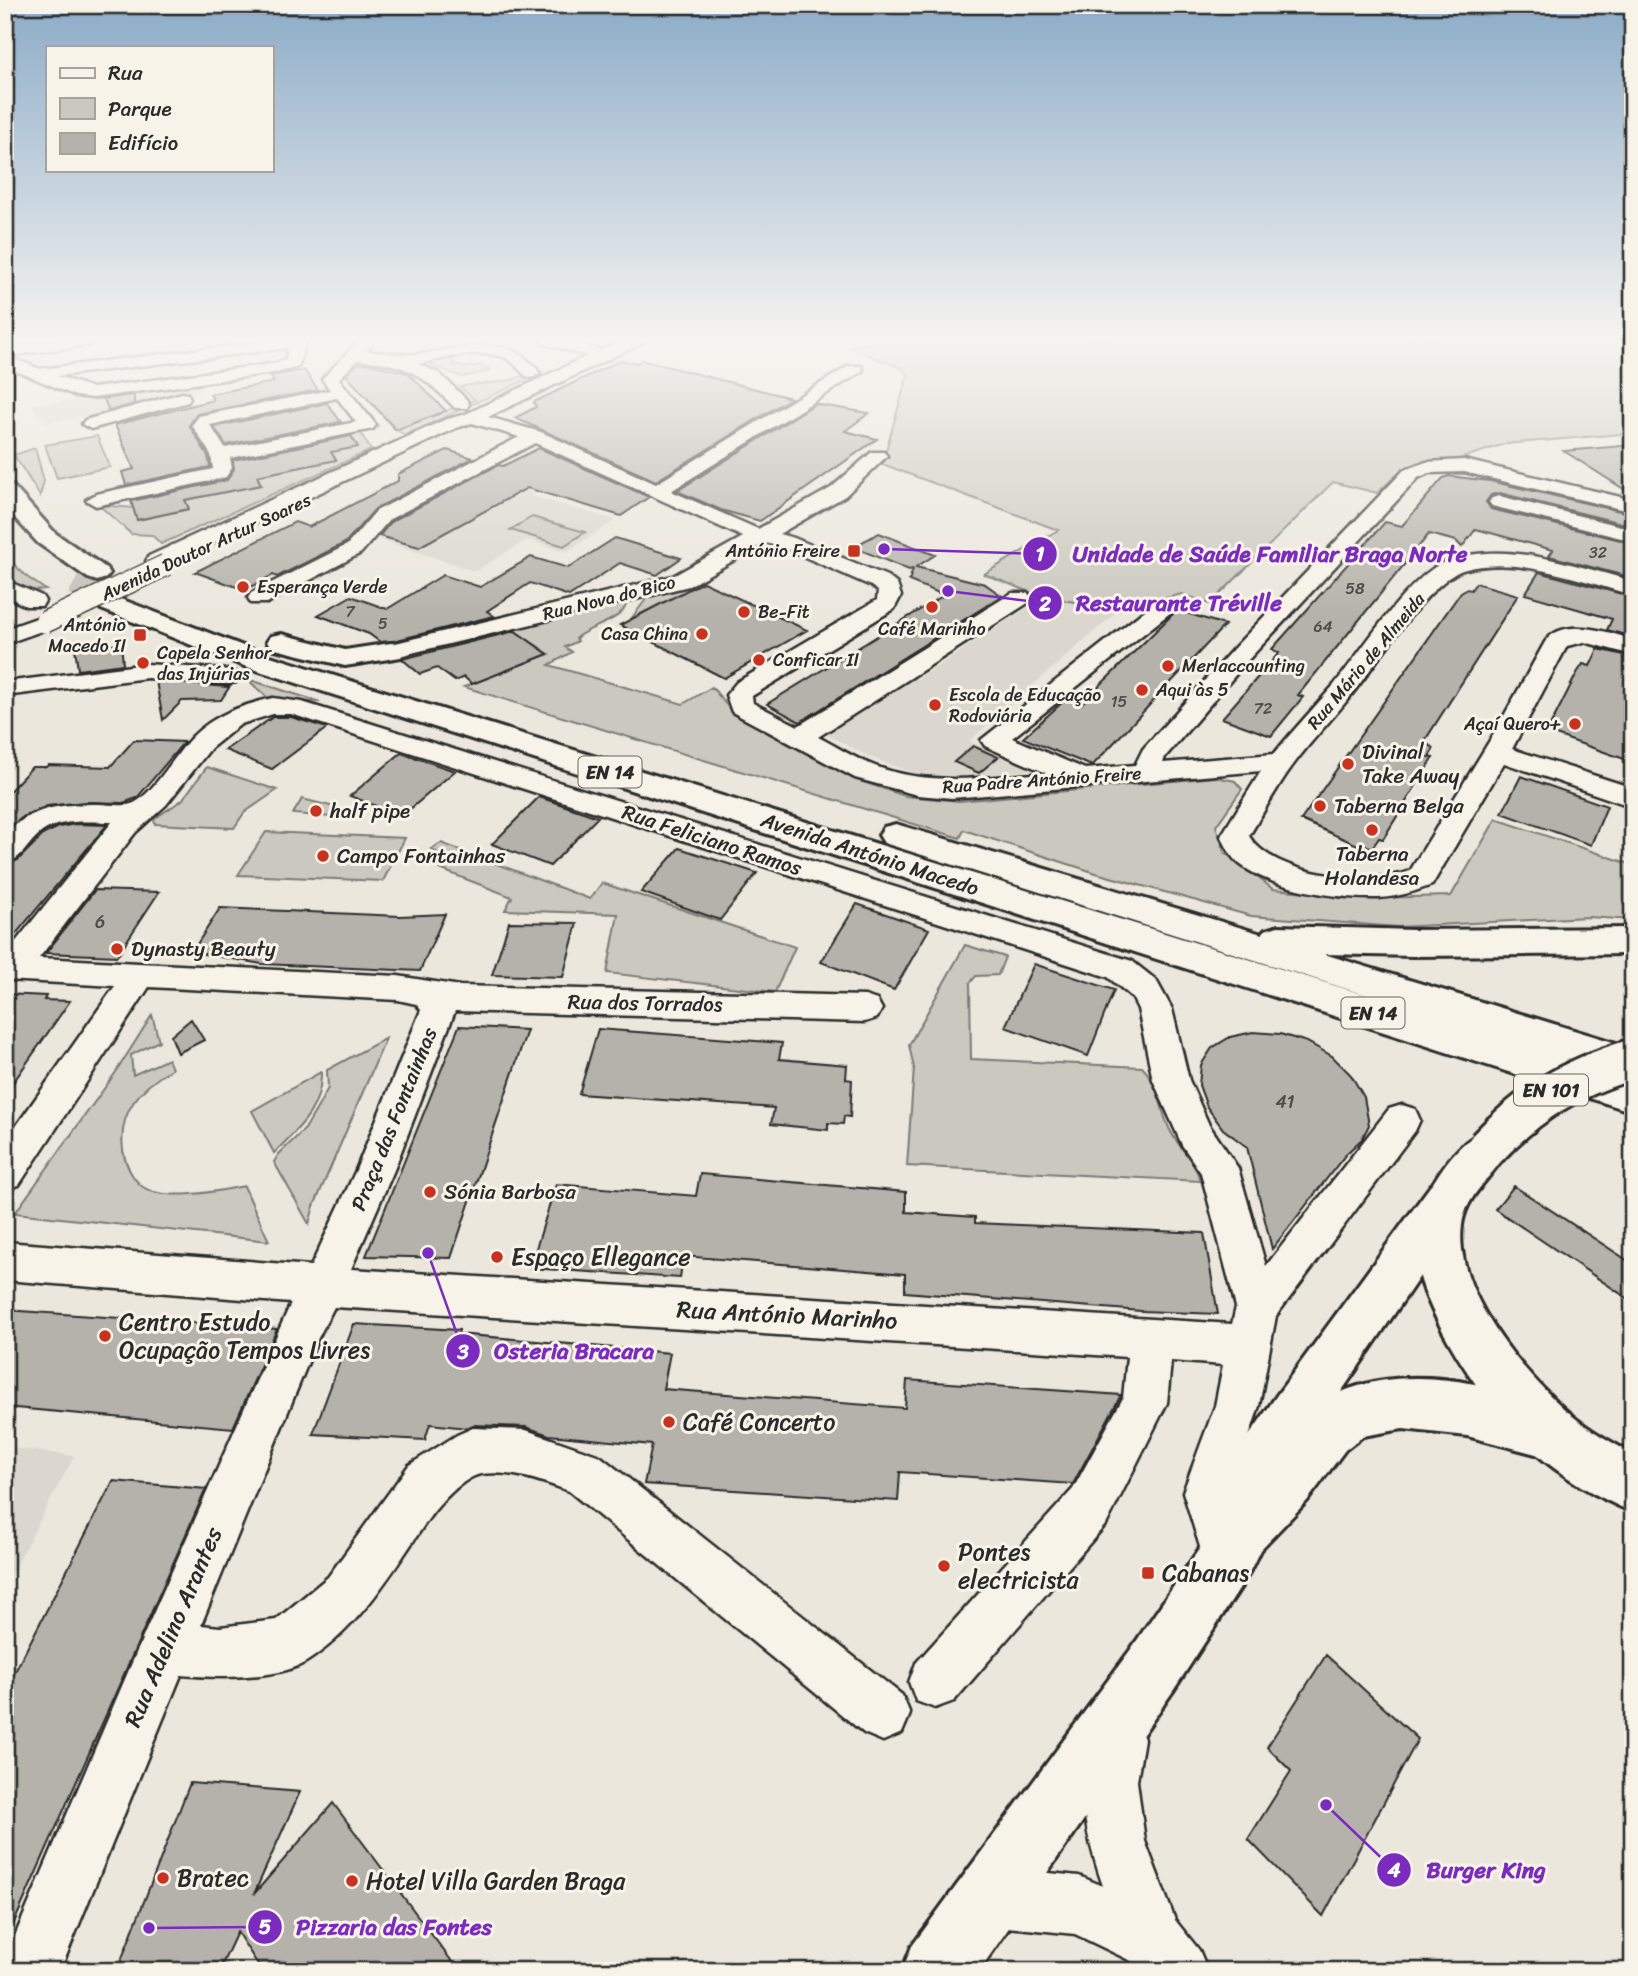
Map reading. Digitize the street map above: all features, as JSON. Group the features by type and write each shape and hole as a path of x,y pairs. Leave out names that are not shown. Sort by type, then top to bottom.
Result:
{"main road":[{"path":"5,492 26,519 51,543 97,573"},
{"path":"5,528 34,557 74,583"},
{"name":"Avenida António Macedo","path":"1633,1062 1348,977 1231,936 400,687 181,613 122,597 254,660 1633,1095"},
{"path":"251,638 286,642 345,658 391,651"},
{"path":"391,651 375,664 378,672 400,687"},
{"path":"1231,936 1338,943 1633,941"},
{"name":"EN 101","path":"1633,1062 1584,1076 1552,1090 1531,1104 1487,1148 1449,1196 1438,1226 1439,1255 1446,1284 1484,1355 1551,1433 1633,1485"},
{"path":"1233,1546 1257,1471 1449,1196"},
{"path":"937,1971 1123,1709 1233,1546 1294,1475 1326,1430 1365,1410 1400,1403 1436,1404 1475,1410 1551,1433"}],"street":[{"path":"96,500 209,476 223,468 220,455 206,432"},
{"path":"220,455 332,432"},
{"name":"Avenida Doutor Artur Soares","path":"8,628 42,620 161,563 391,462 451,432"},
{"path":"525,432 747,532 761,535"},
{"path":"657,491 752,432"},
{"path":"259,598 354,549 383,515 535,436"},
{"name":"Rua Nova do Bico","path":"391,651 681,581 838,492 878,456"},
{"path":"1146,772 1152,755 1241,654 1411,474 1426,468 1464,466 1633,506"},
{"path":"1499,502 1633,535"},
{"name":"Rua Padre António Freire","path":"761,535 787,542 880,581 888,589 890,596 886,604 746,687 739,695 741,706 865,772 917,786 952,789 1282,761"},
{"name":"Rua Mário de Almeida","path":"1499,753 1462,808 1421,878 1402,887 1326,883 1295,878 1269,869 1244,853 1237,843 1235,836 1282,761 1344,689 1404,610 1448,567 1483,561 1508,561 1567,571 1633,588"},
{"path":"5,587 34,601 8,628"},
{"path":"799,737 1020,598"},
{"path":"1081,778 994,740 1162,608"},
{"path":"1633,648 1580,635 1562,638 1557,642 1499,753 1633,798"},
{"path":"5,689 155,671 227,677"},
{"name":"Rua Feliciano Ramos","path":"140,813 156,799 202,742 219,728 247,712 274,706 293,707 1120,969 1144,989 1155,1009 1171,1080 1195,1134 1219,1168 1254,1327"},
{"path":"5,854 33,824 61,814 140,813"},
{"path":"9,968 125,826 140,813"},
{"path":"9,968 141,973 425,991"},
{"path":"5,1173 141,973"},
{"name":"Rua dos Torrados","path":"425,991 460,999 865,1009"},
{"name":"Praça das Fontainhas","path":"324,1286 439,1007 425,991"},
{"path":"1233,1546 1208,1492 1237,1406 1254,1327 1278,1284 1402,1119"},
{"path":"5,1261 324,1286"},
{"name":"Rua António Marinho","path":"324,1286 1151,1338 1254,1327"},
{"name":"Rua Adelino Arantes","path":"30,1971 301,1327 324,1286"},
{"path":"935,1682 1090,1506 1146,1403 1151,1338"},
{"path":"164,1648 220,1653 287,1644 346,1595 426,1482 473,1451 526,1453 583,1474 883,1714"},
{"path":"1123,1709 1109,1781 1116,1841 1165,1955"},
{"path":"988,1896 1079,1905 1165,1955"}],"shaded area":[{"path":"475,476 533,493 531,496 616,520 566,552 527,540 475,571 375,538 387,523"},
{"name":"Escola de Educação Rodoviária","path":"1043,597 1120,609 969,741 1033,770 977,776 913,773 872,758 820,731 908,674 918,679"},
{"path":"5,1447 74,1456 5,1586"}],"green space":[{"path":"345,432 360,432 371,450 161,544 152,535 131,534 99,505 134,508 138,520 189,509 185,500 261,485 257,476 336,460 331,452 358,447 351,437 308,445 312,440"},
{"path":"891,432 1633,432 1505,444 1453,461 1419,462 1403,469 1377,493 1333,482 1210,604 1182,594 1120,609 1043,597 984,574 1058,530 882,464"},
{"path":"97,436 110,467 57,478 45,445"},
{"path":"35,448 44,481 40,496 14,455"},
{"path":"532,517 585,532 564,546 510,530"},
{"path":"5,556 27,577 46,590 24,588 9,581 5,577"},
{"path":"703,582 631,619 647,598"},
{"path":"627,602 620,614 576,638 578,641 565,647 572,652 549,665 683,704 712,687 733,713 852,778 905,796 959,801 1216,777 1235,781 1242,789 1216,826 1225,853 1273,889 1371,898 1451,896 1496,819 1633,865 1633,920 1588,917 1398,927 1251,916 1096,873 964,830 960,838 464,687 549,654 511,628"},
{"path":"247,679 320,702 270,700"},
{"path":"207,767 277,790 244,813 234,828 155,824 154,819 182,800"},
{"name":"half pipe","path":"302,799 339,808 332,817 293,814"},
{"name":"Campo Fontainhas","path":"266,832 405,838 383,881 238,875"},
{"path":"441,843 590,899 602,883 795,947 775,992 607,973 618,914 505,910 512,897 440,869 443,866 443,856 431,849"},
{"path":"965,945 1005,957 998,975 976,976 970,983 971,1059 1142,1067 1156,1088 1169,1128 1194,1166 1200,1181 907,1166 914,1068 909,1045"},
{"path":"152,1015 159,1041 131,1055 133,1075 168,1059 172,1069 150,1084 128,1112 122,1136 124,1155 130,1170 143,1187 165,1194 192,1194 244,1186 269,1241 15,1213 116,1072"},
{"path":"386,1038 314,1206 309,1224 274,1162 305,1129 319,1105 328,1088 327,1070"},
{"path":"321,1072 318,1097 313,1107 300,1126 274,1153 252,1111"}],"building":[{"path":"118,432 193,432 208,456 210,467 126,485 122,472 134,469"},
{"path":"217,432 290,432 226,445"},
{"path":"547,432 735,432 656,481"},
{"path":"770,432 850,432 877,439 760,521 721,510 677,491"},
{"path":"351,436 358,447 331,452 336,460 257,476 261,485 185,500 189,509 137,520 131,501 227,480 234,469 233,460"},
{"path":"1633,445 1633,495 1564,451"},
{"path":"539,448 649,497 621,516 527,488 419,547 379,536 392,521 498,465 503,466"},
{"path":"447,450 473,458 375,509 345,543 277,577 273,575 245,590 195,572 295,522 309,527 398,481 398,474"},
{"path":"1449,476 1490,481 1633,514 1633,526 1500,493 1491,495 1486,502 1491,509 1633,543 1633,578 1549,556 1553,550 1476,529 1462,547 1456,541 1429,534 1298,695 1303,697 1271,736 1222,718 1279,653 1272,649 1385,522 1402,526 1443,478"},
{"path":"879,533 935,555 916,567 985,584 1002,596 800,722 767,704 944,595 909,581 913,569 909,570 853,547"},
{"path":"615,538 681,558 657,575 620,563 569,596 530,583 487,611 494,616 393,641 380,642 369,634 318,615 351,596 387,609 443,575 480,587 531,557 568,568"},
{"path":"1539,572 1633,597 1633,637 1607,630 1612,619 1525,594"},
{"name":"Casa China","path":"703,582 807,630 724,678 620,625"},
{"path":"1476,583 1518,595 1424,742 1434,748 1429,757 1433,758 1383,839 1379,838 1372,848 1363,844 1362,847 1301,820 1461,592 1471,590"},
{"path":"1177,610 1225,625 1092,766 1023,738 1067,698 1081,704"},
{"path":"515,631 548,654 472,684 464,677 455,681 437,668 420,674 402,659"},
{"path":"98,643 98,648 121,643 123,664 78,670 75,648"},
{"path":"1598,649 1633,657 1633,762 1547,732 1577,673 1583,664 1590,666"},
{"path":"156,681 230,686 221,700 182,701 163,720"},
{"path":"273,717 291,717 327,728 272,769 225,750"},
{"path":"134,740 184,742 137,798 123,803 85,802 47,806 24,816 5,831 5,796 32,767 110,767"},
{"path":"973,746 998,757 979,773 954,762"},
{"path":"401,753 455,771 402,816 350,796"},
{"path":"1521,776 1607,806 1591,845 1502,813"},
{"path":"539,797 598,817 550,866 492,844"},
{"path":"76,824 107,825 5,947 5,866 18,860 44,834 59,827"},
{"path":"679,848 757,873 720,920 641,892"},
{"path":"95,890 159,892 117,956 46,953"},
{"path":"857,904 929,929 894,990 821,962"},
{"path":"220,908 400,916 445,914 420,971 262,964 192,952"},
{"path":"509,922 577,923 563,977 492,975"},
{"path":"1034,964 1114,990 1088,1056 1005,1027"},
{"path":"5,994 46,996 44,1000 70,1001 5,1094"},
{"path":"191,1019 204,1040 178,1053 171,1036"},
{"path":"459,1026 527,1030 451,1258 366,1256"},
{"path":"598,1029 782,1043 779,1059 847,1065 846,1079 852,1080 850,1117 844,1116 843,1124 828,1123 828,1130 771,1124 774,1108 579,1094"},
{"path":"1253,1032 1280,1034 1307,1042 1332,1056 1351,1075 1364,1097 1369,1125 1362,1139 1346,1154 1272,1249 1247,1147 1223,1129 1207,1107 1199,1085 1201,1065 1212,1048 1230,1037"},
{"path":"700,1174 906,1192 906,1212 975,1217 975,1223 1204,1233 1218,1314 1141,1311 905,1292 905,1274 683,1256 680,1278 530,1268 556,1184 696,1196"},
{"path":"1514,1186 1633,1264 1633,1302 1495,1209"},
{"path":"5,1310 277,1329 233,1428 5,1407"},
{"path":"354,1324 459,1330 458,1334 670,1353 663,1389 905,1408 907,1380 1121,1395 1073,1484 900,1472 898,1501 644,1484 652,1445 549,1435 526,1427 473,1425 467,1428 430,1424 425,1440 313,1434"},
{"path":"113,1481 206,1489 5,1943 5,1691"},
{"path":"1326,1655 1418,1739 1323,1916 1248,1839 1291,1771 1267,1747"},
{"path":"190,1783 300,1792 254,1894 333,1803 459,1971 262,1971 237,1932 219,1971 117,1971"}],"tunnel":[{"path":"74,583 110,603"}],"place":[{"name":"Unidade de Saúde Familiar Braga Norte","path":"884,549"},
{"name":"António Freire","path":"854,551"},
{"name":"Esperança Verde","path":"243,587"},
{"name":"Restaurante Tréville","path":"948,591"},
{"name":"Café Marinho","path":"932,607"},
{"name":"Be-Fit","path":"744,612"},
{"name":"Casa China","path":"702,634"},
{"name":"António Macedo II","path":"140,635"},
{"name":"Conficar II","path":"759,660"},
{"name":"Capela Senhor das Injúrias","path":"143,663"},
{"name":"Merlaccounting","path":"1168,666"},
{"name":"Aqui às 5","path":"1142,690"},
{"name":"Escola de Educação Rodoviária","path":"935,705"},
{"name":"Açaí Quero+","path":"1575,724"},
{"name":"Divinal Take Away","path":"1348,764"},
{"name":"Taberna Belga","path":"1320,806"},
{"name":"half pipe","path":"316,811"},
{"name":"Taberna Holandesa","path":"1372,830"},
{"name":"Campo Fontainhas","path":"323,856"},
{"name":"Dynasty Beauty","path":"117,949"},
{"name":"Sónia Barbosa","path":"430,1192"},
{"name":"Osteria Bracara","path":"428,1253"},
{"name":"Espaço Ellegance","path":"497,1257"},
{"name":"Centro Estudo Ocupação Tempos Livres","path":"105,1336"},
{"name":"Café Concerto","path":"669,1422"},
{"name":"Pontes electricista","path":"944,1566"},
{"name":"Cabanas","path":"1148,1573"},
{"name":"Burger King","path":"1326,1805"},
{"name":"Bratec","path":"163,1878"},
{"name":"Hotel Villa Garden Braga","path":"352,1881"},
{"name":"Pizzaria das Fontes","path":"149,1928"}]}
